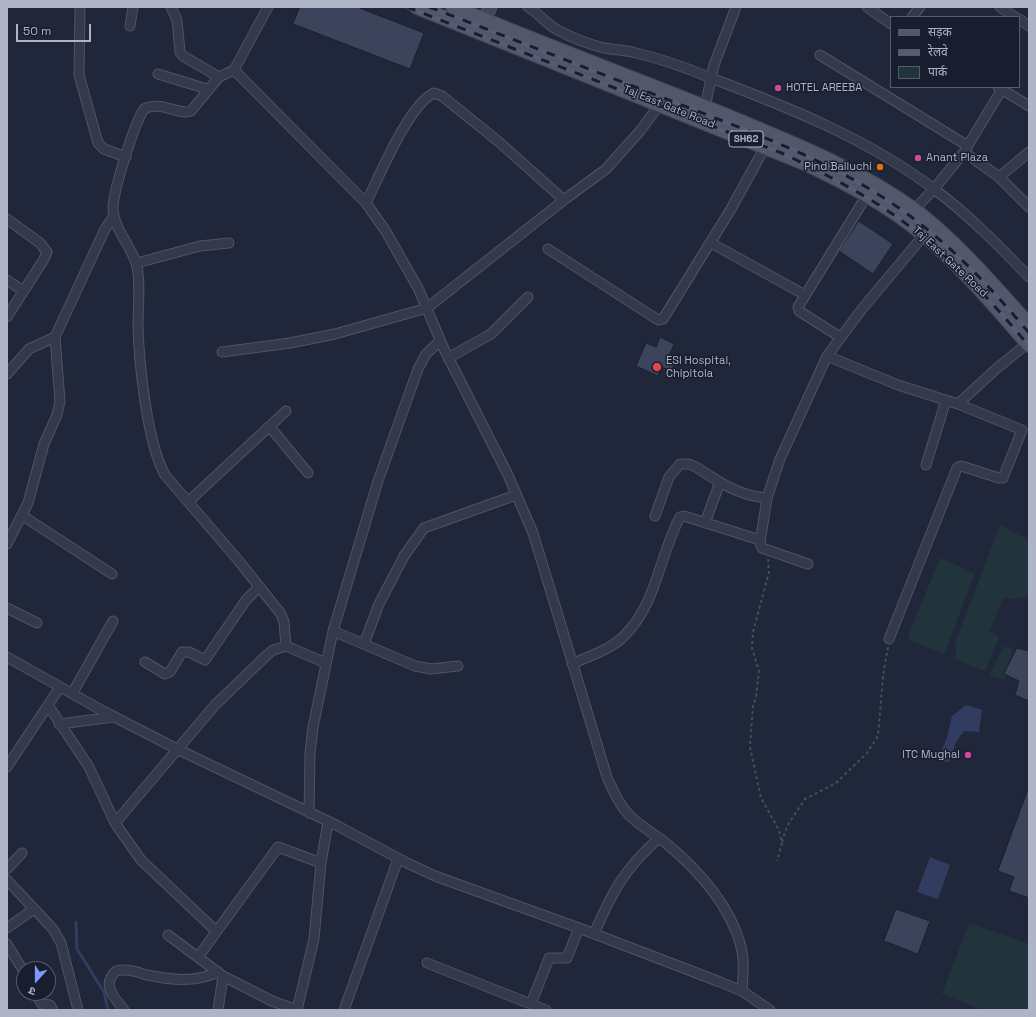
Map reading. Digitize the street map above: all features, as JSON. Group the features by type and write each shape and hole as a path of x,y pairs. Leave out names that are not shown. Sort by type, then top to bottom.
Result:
{"main road":[{"name":"Taj East Gate Road","path":"417,7 478,18 660,104 807,164 867,195 924,235 980,289 1029,344"},
{"name":"SH62","path":"453,7 815,152 873,183 913,210 955,246 1029,325"}],"street":[{"path":"80,7 79,75 98,143 104,149 126,157"},
{"path":"130,26 133,7"},
{"path":"171,7 176,15 180,52 183,56 219,77"},
{"path":"268,7 234,70 219,77 188,112 164,106 144,109 126,157 115,193 114,217 137,263 139,337 142,367 156,453 165,475 189,501 281,614 284,622 286,646"},
{"path":"528,7 535,11 554,29 585,42 603,48 635,52 711,78 809,118 871,148 934,189 987,232 1029,277"},
{"path":"705,107 711,78 736,7"},
{"path":"867,7 890,23"},
{"path":"913,16 920,7"},
{"path":"1000,7 1014,16"},
{"path":"1020,20 1029,26"},
{"path":"820,55 966,149 999,177 1029,207"},
{"path":"234,70 366,203 385,230 418,288 440,341 516,495 533,533 607,777 615,795 630,815 660,838 697,872 716,894 733,923 740,943 744,962 742,991"},
{"path":"158,74 207,89"},
{"path":"905,221 913,210 934,189 966,149 1000,88 1029,106"},
{"path":"366,203 402,131 429,95 434,93 442,96 499,142 564,200"},
{"path":"222,352 290,343 335,334 427,308 564,200 606,169 640,131 660,104"},
{"path":"548,249 659,320 665,317 711,243 765,146"},
{"path":"999,177 1029,152"},
{"path":"840,337 799,312 798,305 867,195"},
{"path":"7,544 23,516 32,492 44,444 57,415 60,401 55,337 105,229 114,217"},
{"path":"7,219 40,243 47,252 7,317"},
{"path":"808,564 768,550 761,546 760,540 767,498 780,459 827,356 840,337 924,235"},
{"path":"137,263 200,246 229,243"},
{"path":"711,243 805,295"},
{"path":"7,280 23,291"},
{"path":"448,358 491,334 528,297"},
{"path":"7,374 29,349 55,337"},
{"path":"309,813 311,746 318,698 333,631 378,481 415,376 426,354 440,341"},
{"path":"958,404 996,369 1029,344"},
{"path":"827,356 898,385 958,404 1018,427 1022,430 1004,476 1001,479 961,466 957,468 889,639"},
{"path":"926,465 946,400"},
{"path":"189,501 286,411"},
{"path":"270,427 308,472"},
{"path":"655,516 669,478 680,464 689,464 696,467 720,482 748,496 767,498"},
{"path":"705,523 720,482"},
{"path":"364,644 378,604 404,556 424,528 516,495"},
{"path":"23,516 112,574"},
{"path":"572,664 615,643 633,626 651,594 680,517 684,516 760,540"},
{"path":"145,662 165,674 170,672 182,652 189,652 205,660 246,600 259,587"},
{"path":"7,608 37,622"},
{"path":"72,694 113,621"},
{"path":"333,631 415,666 431,669 458,666"},
{"path":"114,823 215,705 273,650 286,646 326,663"},
{"path":"7,657 114,717 176,749 328,822 398,859 435,876 580,928 742,991 770,1010"},
{"path":"7,767 60,687"},
{"path":"48,705 89,767 114,823 141,860 216,931"},
{"path":"60,724 114,717"},
{"path":"168,935 221,974 272,1001 297,1010 314,939 321,863 328,822"},
{"path":"594,934 622,877 632,864 660,838"},
{"path":"198,957 278,847 282,847 321,863"},
{"path":"7,869 22,853"},
{"path":"344,1010 398,859"},
{"path":"7,880 53,929 61,943 78,1010"},
{"path":"7,928 34,909"},
{"path":"531,1004 549,958 567,958 580,928"},
{"path":"8,948 17,961"},
{"path":"427,963 546,1010"},
{"path":"124,1010 109,990 109,982 116,971 129,970 182,980 205,978 221,974"},
{"path":"218,1010 221,974"},
{"path":"40,1001 42,1004 50,1005 53,1010"}],"path":[{"path":"768,550 769,572 753,632 752,648 759,671 756,697 753,706 750,747 761,798 779,830 782,843"},
{"path":"777,861 787,826 805,800 836,783 867,753 878,736 883,676 889,639"}],"green space":[{"path":"1000,525 1029,540 1029,596 1017,599 1003,598 989,632 999,637 985,671 954,659 956,652 955,644"},
{"path":"940,558 975,573 944,654 907,639"},
{"path":"1003,646 1013,650 1004,680 990,675"},
{"path":"969,923 1029,944 1029,1010 983,1010 942,994"}],"water":[{"path":"966,705 982,710 979,732 964,731 956,742 950,762 938,761 947,737 952,716"},
{"path":"930,857 950,865 938,899 917,892"}],"building":[{"path":"300,7 357,7 424,33 410,69 293,24"},
{"path":"859,221 893,244 873,274 839,251"},
{"path":"660,337 674,344 669,356 677,359 671,371 662,367 658,376 636,366 646,343 656,347"},
{"path":"1017,648 1029,651 1029,701 1015,695 1019,681 1004,674"},
{"path":"1028,790 1029,898 1009,891 1014,877 998,871"},
{"path":"896,909 930,921 918,954 884,941"}],"waterway":[{"path":"76,922 77,949 104,992 108,1010"}],"railway":[{"path":"407,7 784,154 839,182 891,213 929,242 981,292 1029,346"},
{"path":"429,7 763,137 818,161 844,175 896,206 950,249 999,298 1029,333"}],"place":[{"name":"HOTEL AREEBA","path":"778,88"},
{"name":"Anant Plaza","path":"918,158"},
{"name":"Pind Balluchi","path":"880,167"},
{"name":"ESI Hospital, Chipitola","path":"657,367"},
{"name":"ITC Mughal","path":"968,755"}]}
